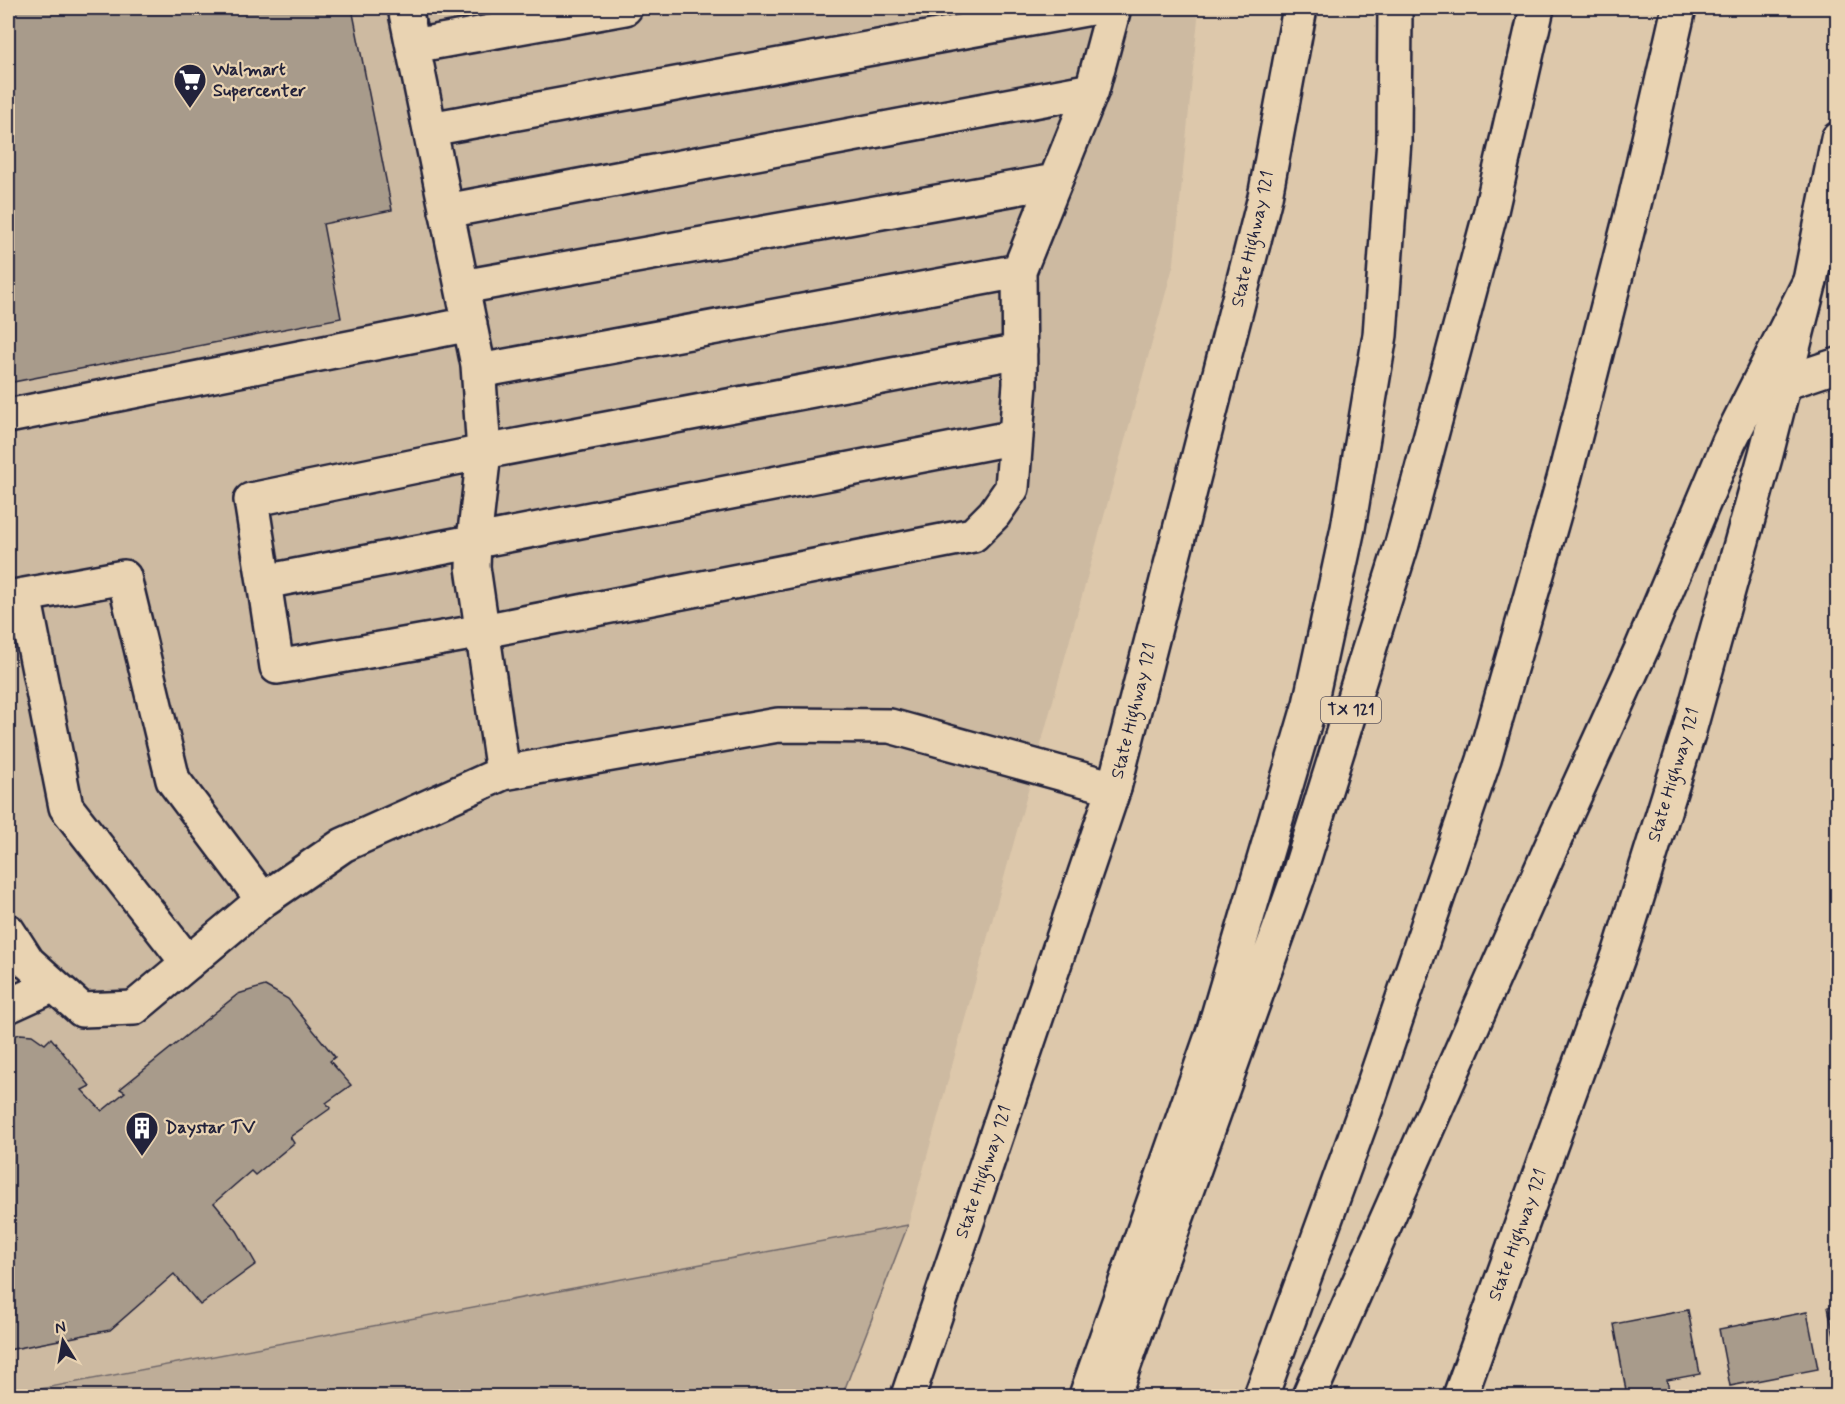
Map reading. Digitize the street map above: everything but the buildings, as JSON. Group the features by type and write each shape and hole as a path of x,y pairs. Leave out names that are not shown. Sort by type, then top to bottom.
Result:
{"main road":[{"path":"405,8 495,450 474,542 473,567 503,773"},
{"path":"413,46 625,8"},
{"path":"430,129 1091,8"},
{"path":"1020,351 495,450 250,500 277,668 483,631 973,535 994,514 1012,488 1020,384 1020,351 1019,271 1092,90 1114,8"},
{"name":"State Highway 121","path":"908,1396 1114,788 1265,197 1300,8"},
{"path":"1086,1396 1213,1033 1310,704 1348,528 1380,335 1394,140 1395,8"},
{"name":"TX 121","path":"1113,1396 1298,880 1402,544 1491,211 1537,8"},
{"path":"1261,1396 1365,1110 1484,760 1564,479 1635,200 1679,8"},
{"path":"446,211 1092,90"},
{"name":"State Highway 121","path":"1460,1396 1620,952 1689,731 1810,281 1838,139"},
{"path":"462,287 1055,181"},
{"path":"479,370 1019,271"},
{"path":"1309,1396 1552,845 1642,648 1729,442 1810,281"},
{"path":"8,416 470,324"},
{"path":"1784,382 1838,365"},
{"path":"264,582 1017,437"},
{"path":"188,963 66,807 16,596 124,577 173,780 263,900"},
{"path":"8,931 28,962 82,1010 134,1008 263,900 343,845 503,773 778,726 890,726 1114,788"},
{"path":"8,1006 54,984"}],"shaded area":[{"path":"8,8 1199,8 1174,263 908,1225 8,1395"},
{"path":"908,1225 842,1396 8,1396 8,1395"}],"place":[{"name":"Walmart Supercenter","path":"190,109"},
{"name":"Daystar TV","path":"142,1157"}]}
